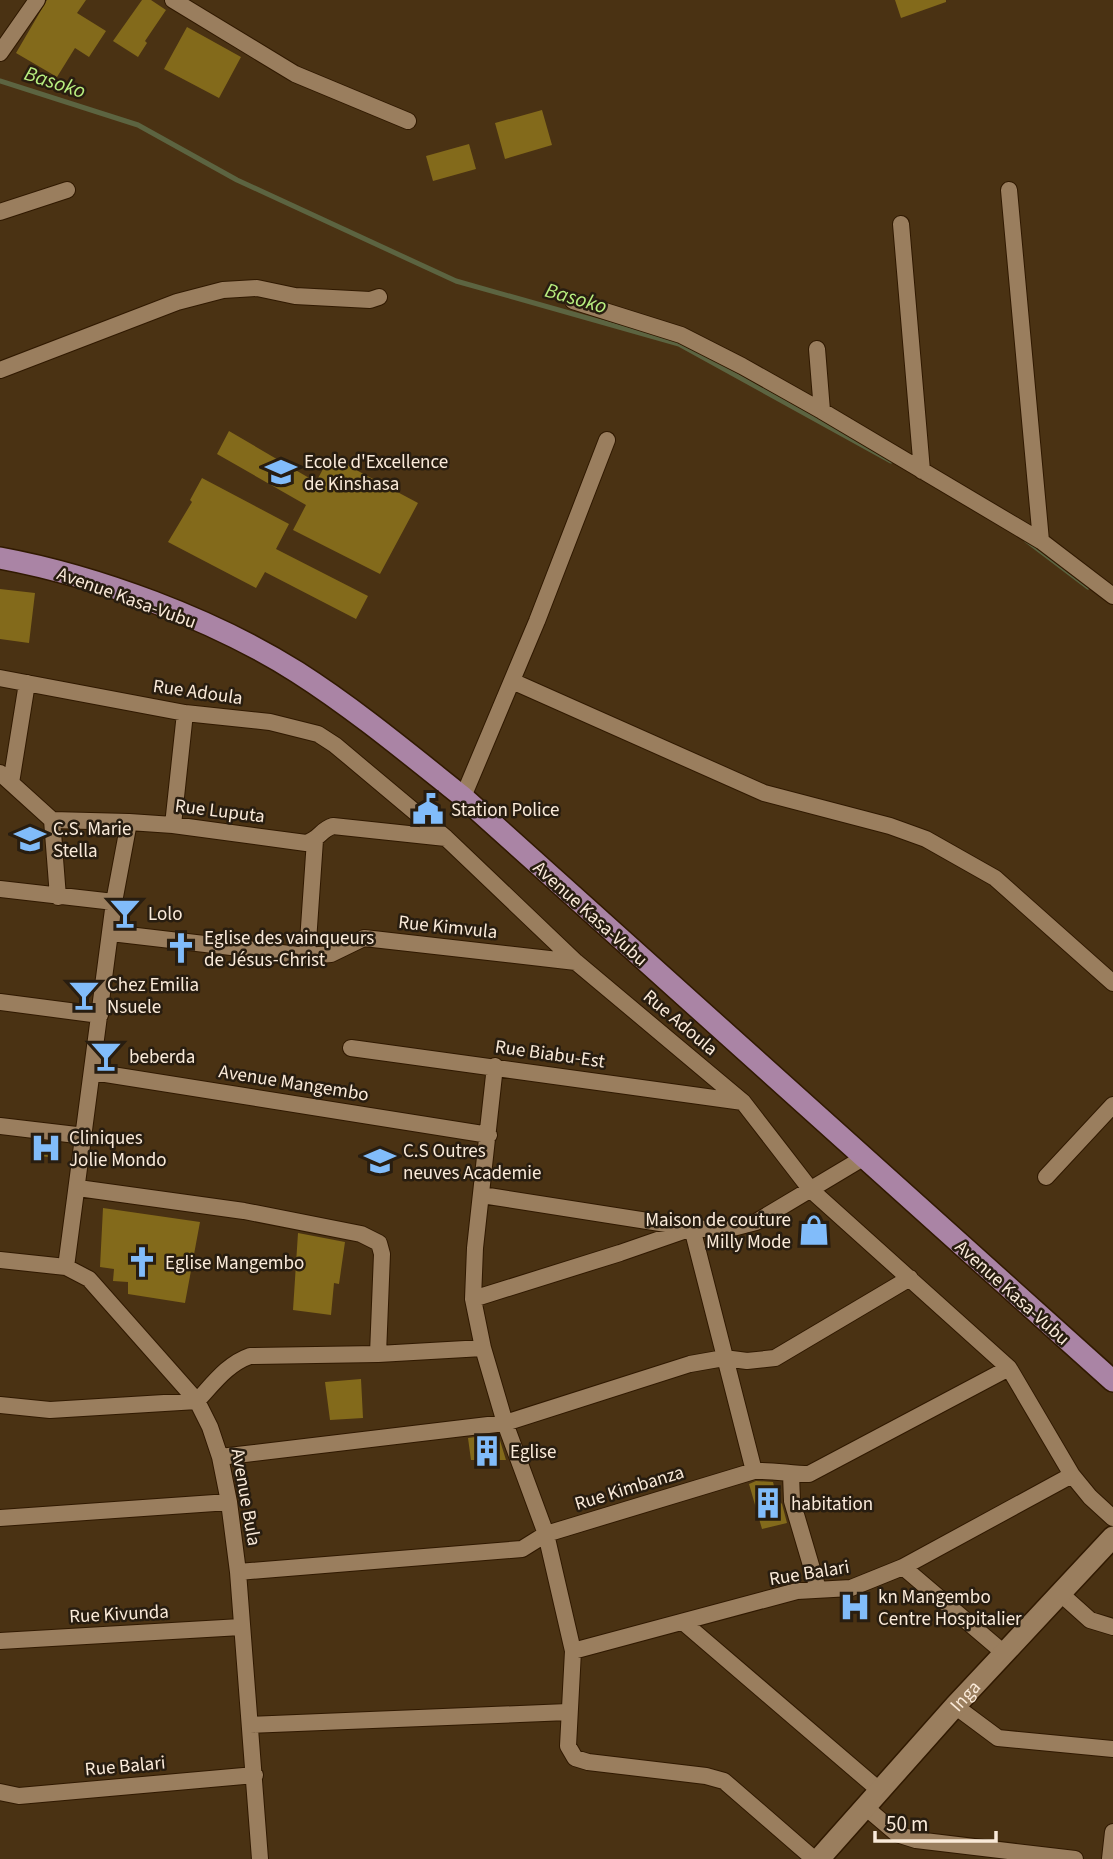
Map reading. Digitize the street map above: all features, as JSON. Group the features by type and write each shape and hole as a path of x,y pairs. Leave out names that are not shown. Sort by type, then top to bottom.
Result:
{"main road":[{"name":"Avenue Kasa-Vubu","path":"0,558 64,572 201,623 267,655 350,709 463,797 1113,1381"}],"street":[{"path":"2,50 37,0"},
{"path":"173,0 295,74 408,121"},
{"path":"0,212 67,190"},
{"path":"1009,190 1041,541"},
{"path":"901,224 922,471"},
{"path":"0,370 177,302 223,290 257,288 295,296 370,300 379,297"},
{"path":"573,302 681,335 822,411 1041,541 1113,596"},
{"path":"817,349 822,411"},
{"path":"463,797 607,440"},
{"name":"Rue Adoula","path":"0,678 185,713 270,722 318,734 335,745 446,838 576,961 743,1102 811,1190 1009,1368 1072,1475 1090,1497 1113,1518"},
{"path":"512,681 764,793 890,826 926,839 995,878 1113,983"},
{"path":"27,683 5,778 52,820 58,897"},
{"path":"173,825 185,713"},
{"name":"Rue Luputa","path":"52,820 129,821 306,843 315,840 324,829 333,826 446,838"},
{"path":"66,1267 114,902 129,821"},
{"path":"307,956 315,840"},
{"path":"0,889 114,902"},
{"name":"Rue Kimvula","path":"111,933 307,956 331,954 363,938 576,961"},
{"path":"0,1002 100,1015"},
{"name":"Rue Biabu-Est","path":"351,1048 743,1102"},
{"path":"495,1066 475,1248 473,1299 505,1423 546,1534 573,1651 568,1746 575,1758 589,1762 706,1776 724,1781 814,1859"},
{"name":"Avenue Mangembo","path":"93,1072 489,1135"},
{"path":"1046,1177 1113,1105"},
{"path":"0,1126 85,1136"},
{"path":"482,1195 692,1228 725,1230 756,1222 863,1158"},
{"path":"78,1188 244,1211 361,1234 379,1242 382,1254 378,1354"},
{"path":"473,1299 620,1254 692,1228"},
{"path":"692,1228 754,1471"},
{"name":"Avenue Bula","path":"0,1260 66,1267 89,1279 197,1401 211,1427 229,1502 238,1572 260,1859"},
{"path":"220,1457 505,1423 690,1364 724,1358 747,1361 775,1358 910,1278"},
{"path":"0,1405 50,1410 197,1401 228,1368 238,1360 250,1356 378,1354 484,1348"},
{"name":"Rue Kimbanza","path":"238,1572 523,1549 546,1534 754,1471 778,1470 791,1474 809,1474 1009,1368"},
{"path":"791,1474 792,1501 818,1589"},
{"name":"Rue Balari","path":"573,1651 797,1591 851,1588 903,1567 1072,1475"},
{"path":"0,1518 229,1502"},
{"name":"Inga","path":"819,1859 955,1706 1113,1537"},
{"path":"903,1567 1004,1653"},
{"path":"1060,1594 1090,1620 1113,1627"},
{"path":"682,1622 879,1790"},
{"name":"Rue Kivunda","path":"0,1641 241,1627"},
{"path":"955,1706 998,1738 1113,1749"},
{"path":"250,1725 568,1712"},
{"name":"Rue Balari","path":"0,1792 19,1796 255,1775"},
{"path":"864,1806 897,1834 916,1840 1075,1859"},
{"path":"1110,1859 1113,1832"}],"building":[{"path":"47,0 86,0 77,13 106,31 89,57 75,48 57,77 16,53"},
{"path":"142,0 151,0 166,10 145,41 147,43 138,57 113,41"},
{"path":"895,0 946,0 946,2 901,18"},
{"path":"187,27 241,57 219,98 164,69"},
{"path":"542,110 552,145 505,159 495,123"},
{"path":"469,144 476,169 433,181 426,156"},
{"path":"229,431 316,482 330,456 418,503 380,574 293,530 306,505 217,454"},
{"path":"202,478 289,524 276,549 368,596 356,619 265,572 256,588 168,542 192,502 190,500"},
{"path":"0,589 35,593 29,643 0,639"},
{"name":"Cliniques Jolie Mondo","path":"35,1141 58,1143 56,1158 33,1155"},
{"path":"103,1208 200,1222 185,1303 128,1294 128,1282 113,1281 114,1269 100,1267"},
{"path":"298,1233 345,1242 339,1284 334,1283 331,1315 293,1310"},
{"path":"361,1379 363,1418 330,1420 325,1382"},
{"name":"Eglise","path":"498,1434 506,1460 471,1460 468,1438"},
{"name":"habitation","path":"756,1481 773,1482 774,1486 781,1489 778,1500 782,1504 787,1523 762,1529 749,1484"}],"waterway":[{"name":"Basoko","path":"0,81 138,125 237,180 456,281 679,344 891,461"},
{"name":"Basoko","path":"1026,540 1088,587"}],"place":[{"name":"Ecole d'Excellence de Kinshasa","path":"281,472"},
{"name":"Station Police","path":"428,809"},
{"name":"C.S. Marie Stella","path":"30,839"},
{"name":"Lolo","path":"125,913"},
{"name":"Eglise des vainqueurs de Jésus-Christ","path":"181,948"},
{"name":"Chez Emilia Nsuele","path":"84,995"},
{"name":"beberda","path":"106,1056"},
{"name":"Cliniques Jolie Mondo","path":"46,1148"},
{"name":"C.S Outres neuves Academie","path":"380,1161"},
{"name":"Maison de couture Milly Mode","path":"814,1230"},
{"name":"Eglise Mangembo","path":"142,1262"},
{"name":"Eglise","path":"487,1451"},
{"name":"habitation","path":"768,1503"},
{"name":"kn Mangembo Centre Hospitalier","path":"855,1607"}]}
